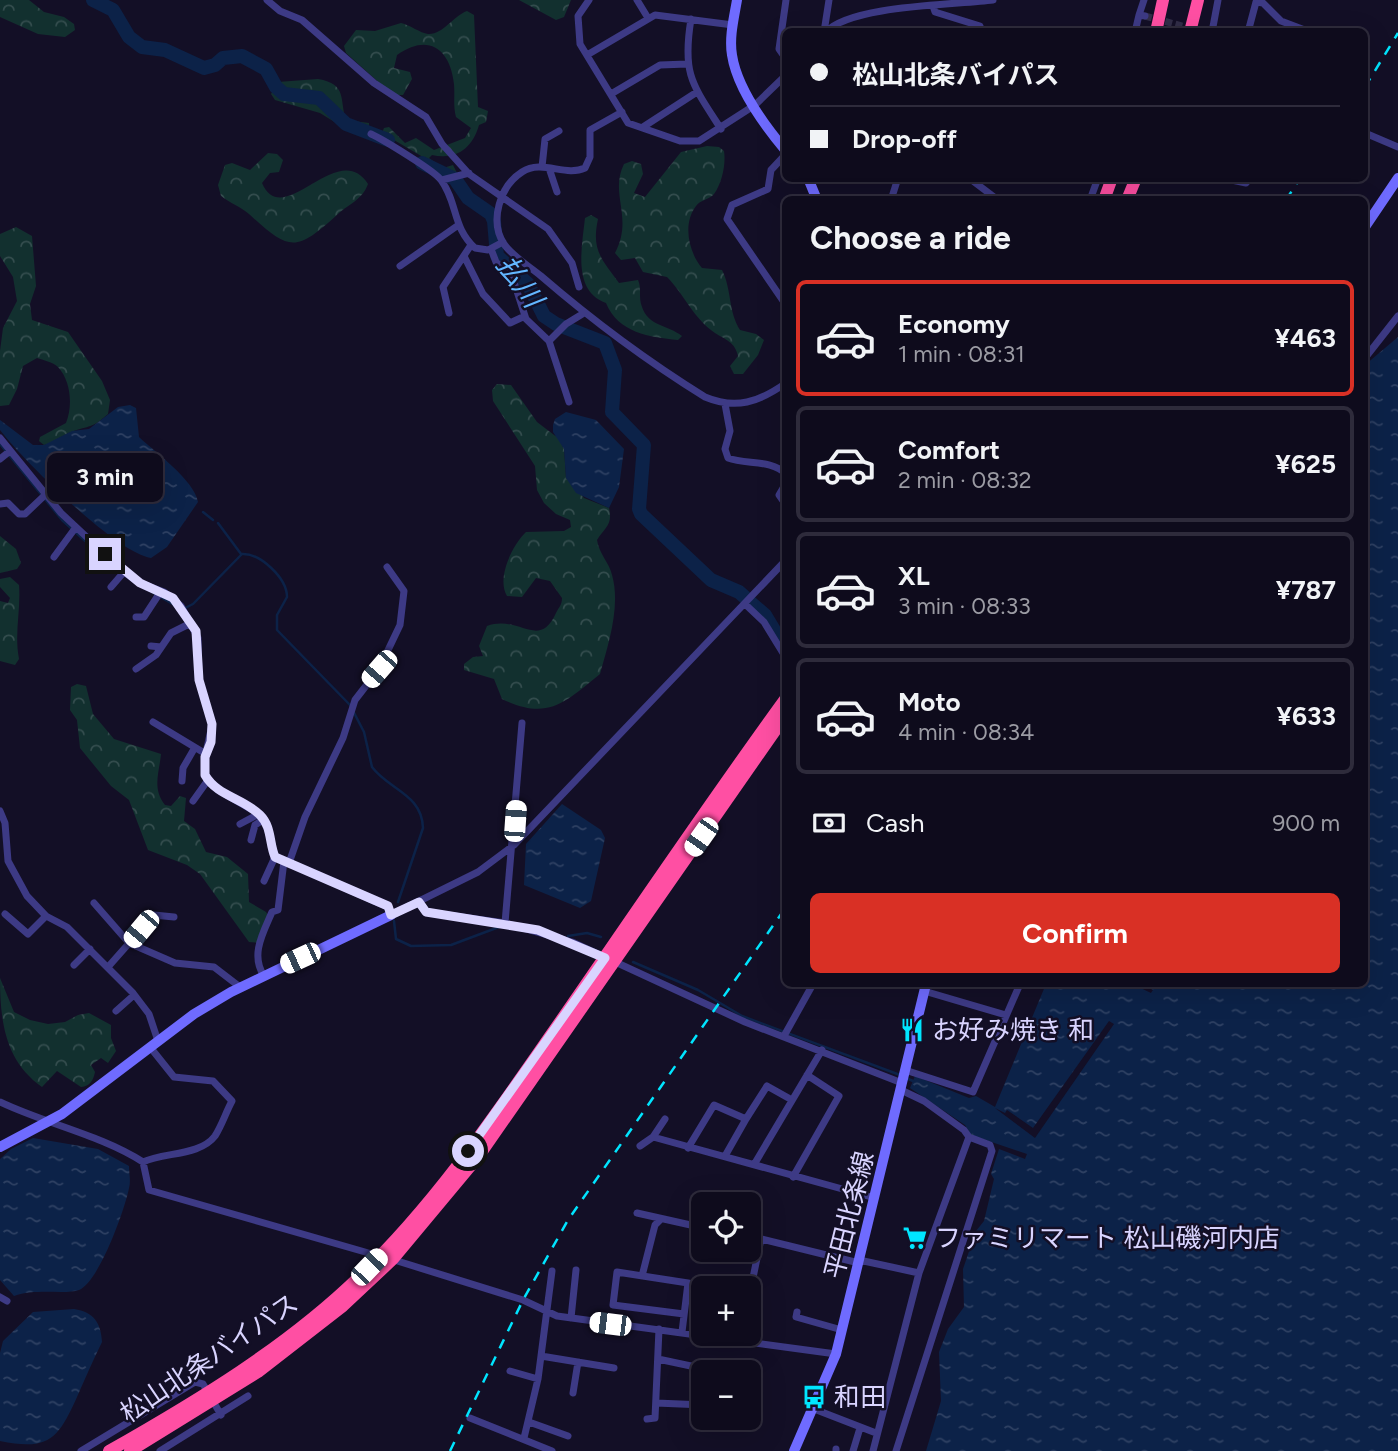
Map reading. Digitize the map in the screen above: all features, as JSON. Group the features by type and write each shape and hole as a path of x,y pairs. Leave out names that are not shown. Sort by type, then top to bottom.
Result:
{"highway":[{"path":"1157,28 1163,0"},
{"path":"1191,28 1198,0"},
{"name":"松山北条バイパス","path":"109,1451 211,1396 295,1345 393,1259 478,1157 782,704"},
{"name":"松山北条バイパス","path":"131,1451 211,1396 287,1338 380,1256 441,1187 610,960 782,721"}],"street":[{"path":"267,0 281,11 302,20 374,83 426,117 442,144 469,173 548,229 561,243 572,262 579,287"},
{"path":"589,0 582,7 577,26 580,44 628,123 689,143 721,129 755,105 782,79"},
{"path":"637,0 648,18"},
{"path":"737,0 733,25 735,66 755,105 782,144"},
{"path":"782,53 779,49 786,0"},
{"path":"826,28 829,0"},
{"path":"830,28 839,20 854,16 993,0"},
{"path":"1137,28 1144,0"},
{"path":"1213,28 1218,0"},
{"path":"1249,28 1256,1 1263,3 1281,21 1299,28"},
{"path":"933,6 935,12 981,28"},
{"path":"587,55 648,18 661,14 733,25"},
{"path":"691,19 687,64 697,92 721,129"},
{"path":"611,94 660,65 687,64"},
{"path":"643,127 697,92"},
{"path":"569,402 549,341 525,316 513,279 496,262 498,210 502,195 523,171 546,167 570,172 585,168 590,157 590,130 622,112"},
{"path":"557,192 546,167 545,139 559,131"},
{"path":"371,134 442,180 453,205 457,226 471,245 481,250 496,246"},
{"path":"1368,134 1398,147"},
{"path":"782,153 771,170 768,189 732,205 727,219 782,299"},
{"path":"442,180 469,173"},
{"path":"1368,223 1398,178"},
{"path":"974,182 994,196"},
{"path":"400,266 457,226"},
{"path":"449,313 443,287 471,245"},
{"path":"496,246 584,313 696,391 725,404 750,402 782,385"},
{"path":"464,256 483,294 510,323 525,316"},
{"path":"549,341 562,326 584,313"},
{"path":"1368,354 1398,316"},
{"path":"725,404 730,431 724,449 728,458 760,463 782,471"},
{"path":"0,438 6,454 74,529 123,574 183,608 198,638 199,680 212,724 204,767 208,780 218,790 262,816 275,857 264,881"},
{"path":"0,504 8,503 19,514 25,514 43,496"},
{"path":"54,557 74,529"},
{"path":"0,1147 47,1123 194,1014 240,987 478,872 514,845 782,564"},
{"path":"264,976 257,967 258,949 272,912 278,910 286,862 361,691 379,669 400,625 404,591 387,567"},
{"path":"111,587 123,574"},
{"path":"136,617 144,617 159,593"},
{"path":"745,604 764,622 782,652"},
{"path":"136,669 156,654 171,633 191,624"},
{"path":"151,646 161,647"},
{"path":"153,722 169,729 194,749 206,754"},
{"path":"505,923 514,845 522,723"},
{"path":"182,780 183,768 194,749"},
{"path":"193,801 208,780"},
{"path":"0,811 5,823 8,861 27,896 46,916 66,927 90,949 134,995 149,1014 154,1044 174,1076 213,1081 232,1101 209,1142 192,1150 143,1161 111,1144 47,1123 0,1102"},
{"path":"240,824 262,816"},
{"path":"251,839 255,825 262,816"},
{"path":"275,857 388,906 391,915"},
{"path":"419,902 426,912 505,923 549,934 745,1022 786,1033 822,1050 903,1080 973,1092 1019,987"},
{"path":"94,903 129,943 175,963 214,967 240,987"},
{"path":"5,914 28,934 46,916"},
{"path":"108,967 154,915 174,917"},
{"path":"74,965 90,949"},
{"path":"786,1033 811,987"},
{"path":"925,987 1006,1015"},
{"name":"平田北条線","path":"793,1451 814,1409 836,1354 925,987"},
{"path":"116,1011 134,995"},
{"path":"755,1163 822,1050"},
{"path":"793,1177 839,1096 807,1075"},
{"path":"895,1451 992,1151 990,1145 969,1137 964,1130 924,1101 903,1080"},
{"path":"725,1156 767,1086 792,1100"},
{"path":"688,1148 714,1105 746,1119"},
{"path":"640,1146 653,1137 665,1119"},
{"path":"653,1137 875,1198"},
{"path":"873,1451 919,1273 969,1137"},
{"path":"143,1161 149,1190 393,1259 571,1318 682,1332 787,1350 836,1354"},
{"path":"637,1213 691,1225"},
{"path":"642,1276 655,1226 661,1219"},
{"path":"761,1239 919,1273"},
{"path":"571,1318 576,1270"},
{"path":"524,1438 538,1379 552,1272"},
{"path":"610,1324 617,1272 688,1283 682,1332"},
{"path":"613,1305 684,1314"},
{"path":"797,1312 796,1317 842,1330"},
{"path":"647,1419 655,1418 658,1359 654,1349 659,1329"},
{"path":"541,1356 610,1370"},
{"path":"658,1359 691,1364"},
{"path":"575,1390 578,1363"},
{"path":"510,1371 538,1379"},
{"path":"82,1451 195,1382 200,1381 221,1415"},
{"path":"160,1451 248,1396"},
{"path":"656,1404 691,1405"},
{"path":"814,1409 876,1433"},
{"path":"470,1419 552,1451"},
{"path":"529,1422 565,1432"},
{"path":"853,1451 860,1428"}],"green space":[{"path":"0,0 29,0 44,12 64,17 74,24 75,30 65,37 38,34 0,17"},
{"path":"519,0 571,0 564,17 556,20"},
{"path":"467,11 474,15 478,107 488,111 486,122 479,125 472,141 462,151 448,156 432,155 429,158 443,168 453,165 458,175 452,174 382,133 384,128 389,127 405,143 416,138 434,150 465,138 471,128 456,117 452,72 442,53 428,45 418,45 397,55 394,68 410,72 412,79 403,95 393,95 346,53 344,46 356,30 375,31 401,23 433,34"},
{"path":"318,79 328,81 338,89 346,120 369,123 369,129 363,126 341,126 320,113 275,100 271,94 278,82"},
{"path":"707,146 719,147 724,151 723,173 714,194 698,204 692,213 689,238 697,262 702,268 722,270 740,330 756,334 764,340 758,355 743,374 734,374 730,366 738,356 732,344 707,327 667,277 643,272 635,258 621,260 615,253 622,228 619,186 624,164 632,161 641,164 643,174 634,193 645,197 681,152"},
{"path":"268,153 277,154 283,160 279,172 270,173 262,183 271,195 283,197 342,171 356,172 368,184 359,198 312,235 293,243 284,241 221,196 218,185 225,165 232,163 250,170"},
{"path":"591,215 598,219 597,247 619,283 638,280 645,313 654,322 682,336 678,340 646,335 627,327 611,313 606,303 588,289 581,254 585,218"},
{"path":"16,227 32,236 36,286 30,304 32,320 68,332 102,381 110,400 108,414 98,422 44,445 39,441 40,437 66,423 70,409 66,379 58,367 37,358 23,366 17,389 9,405 0,406 0,351 3,328 17,301 13,277 0,256 0,234"},
{"path":"497,384 511,385 537,422 558,438 564,449 566,478 584,498 609,508 610,514 608,526 597,540 612,575 615,599 607,651 600,674 565,700 544,708 518,705 502,699 494,679 464,670 464,664 473,657 483,656 479,646 487,626 509,624 535,631 549,624 562,598 550,581 536,578 522,597 507,596 504,589 505,571 511,553 526,532 564,531 571,527 570,520 556,514 544,503 537,490 535,466 493,401 492,390"},
{"path":"0,536 16,549 21,563 17,569 0,573"},
{"path":"10,577 19,585 19,659 15,665 0,661 0,601 8,603 10,598 0,587 0,579"},
{"path":"77,684 86,686 93,714 114,739 161,754 157,781 161,799 165,805 171,806 180,796 186,798 184,821 195,829 206,852 227,857 248,874 249,902 266,912 270,919 261,943 249,942 200,874 187,865 148,850 129,800 111,786 80,748 77,720 70,710 71,687"},
{"path":"0,978 14,1012 30,1020 48,1024 65,1022 89,1013 111,1025 111,1038 116,1051 108,1063 101,1058 91,1065 95,1072 89,1084 81,1087 57,1071 42,1087 30,1077 12,1052 7,1039 1,1010"}],"water":[{"path":"1398,337 1398,1451 926,1451 941,1401 939,1352 948,1329 964,1307 963,1269 976,1231 984,1221 994,1179 991,1174 999,1149 1025,1159 1027,1154 971,1135 965,1125 910,1088 915,1076 969,1098 976,1096 995,1107 1045,987 1138,987 1151,993 1153,990 1148,987 1368,987 1368,362"},
{"path":"130,405 136,408 139,437 182,476 198,502 167,547 151,558 135,552 94,523 49,483 0,430 0,420 33,445 44,445 72,431 89,429 118,407"},
{"path":"566,412 596,420 624,449 619,487 609,508 576,493 566,478 564,449 553,432 553,425 555,419"},
{"path":"562,804 601,830 605,838 591,901 580,908 524,885 526,844"},
{"path":"33,1138 98,1149 129,1166 130,1185 110,1244 87,1284 73,1291 32,1292 14,1296 0,1280 0,1159 11,1149"},
{"path":"74,1309 87,1313 95,1320 102,1342 64,1423 50,1439 41,1443 17,1444 0,1441 0,1353 3,1341 33,1312"}],"pier":[{"path":"1109,1021 1114,1024 1035,1138 995,1108 1005,1113 1007,1110 1033,1128"}],"waterway":[{"name":"払川","path":"93,0 113,10 129,37 142,47 165,50 204,68 215,65 223,58 242,56 266,69 276,87 284,94 319,98 346,124 388,140"},
{"name":"払川","path":"422,163 455,179 468,198 491,214 497,256 528,284 544,316 556,324 605,343 615,370 612,412 644,445 639,509 641,514 711,580 739,592 747,599"},
{"path":"0,444 62,520 93,548"},
{"path":"203,512 213,520"},
{"path":"218,523 241,554"},
{"path":"185,608 193,604 242,554 264,562 278,575 287,597 277,615 277,630 350,705 364,732 372,767 411,800 421,817 423,828 398,902"},
{"path":"145,588 176,606"},
{"name":"払川","path":"751,603 765,615 782,643"},
{"path":"394,921 396,939 411,946 451,945 499,927"},
{"path":"568,936 587,933 601,937"},
{"path":"633,962 698,990 742,1016 900,1075"},
{"path":"906,1078 913,1081"}],"tunnel":[{"path":"1145,16 1189,28"}],"railway":[{"path":"1368,82 1398,33"},
{"path":"1289,196 1297,182"},
{"path":"450,1451 523,1300 568,1220 782,913"}],"place":[{"name":"お好み焼き 和","path":"912,1030"},
{"name":"ファミリマート 松山磯河内店","path":"915,1238"},
{"name":"和田","path":"814,1397"}],"route":[{"path":"105,554 140,583 173,598 196,631 199,680 212,724 211,742 205,757 205,775 218,790 259,814 271,835 271,847 275,857 388,906 391,915 419,902 426,912 538,930 605,958 524,1076 468,1151"}]}
